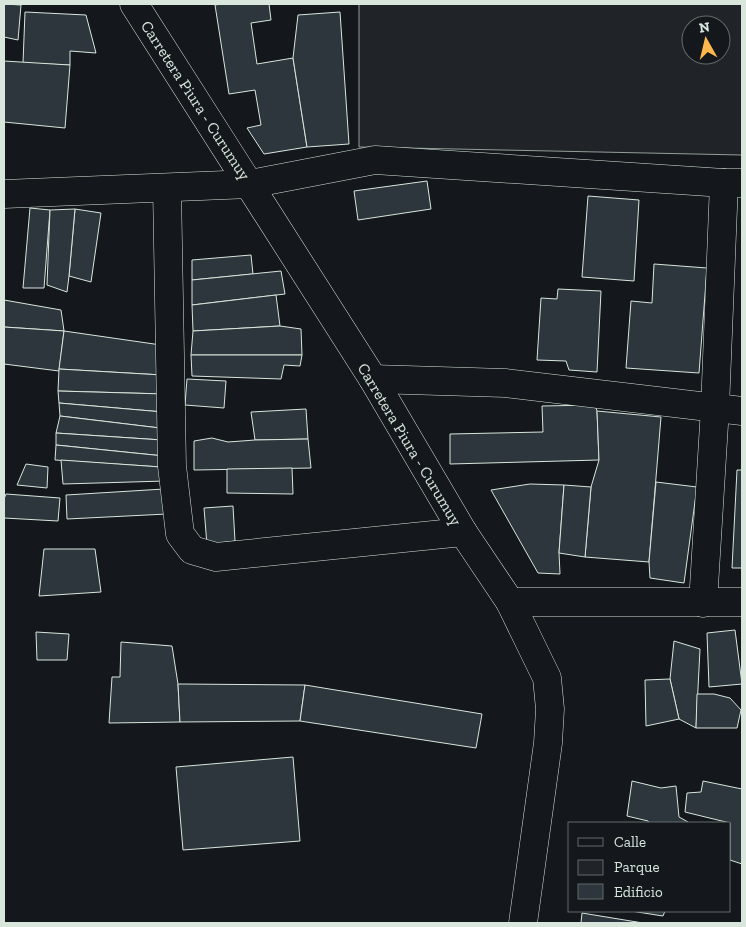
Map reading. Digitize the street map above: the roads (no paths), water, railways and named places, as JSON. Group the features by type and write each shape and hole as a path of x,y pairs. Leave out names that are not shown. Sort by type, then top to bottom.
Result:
{"street":[{"name":"Carretera Piura - Curumuy","path":"134,4 372,379 463,532 510,602 547,678 550,709 548,742 523,923"},
{"path":"4,194 250,184 375,160 733,183 714,408 704,603"},
{"path":"167,188 172,466 180,534 192,550 216,557 463,532"},
{"path":"372,379 505,384 742,411"},
{"path":"510,602 742,602"}]}
